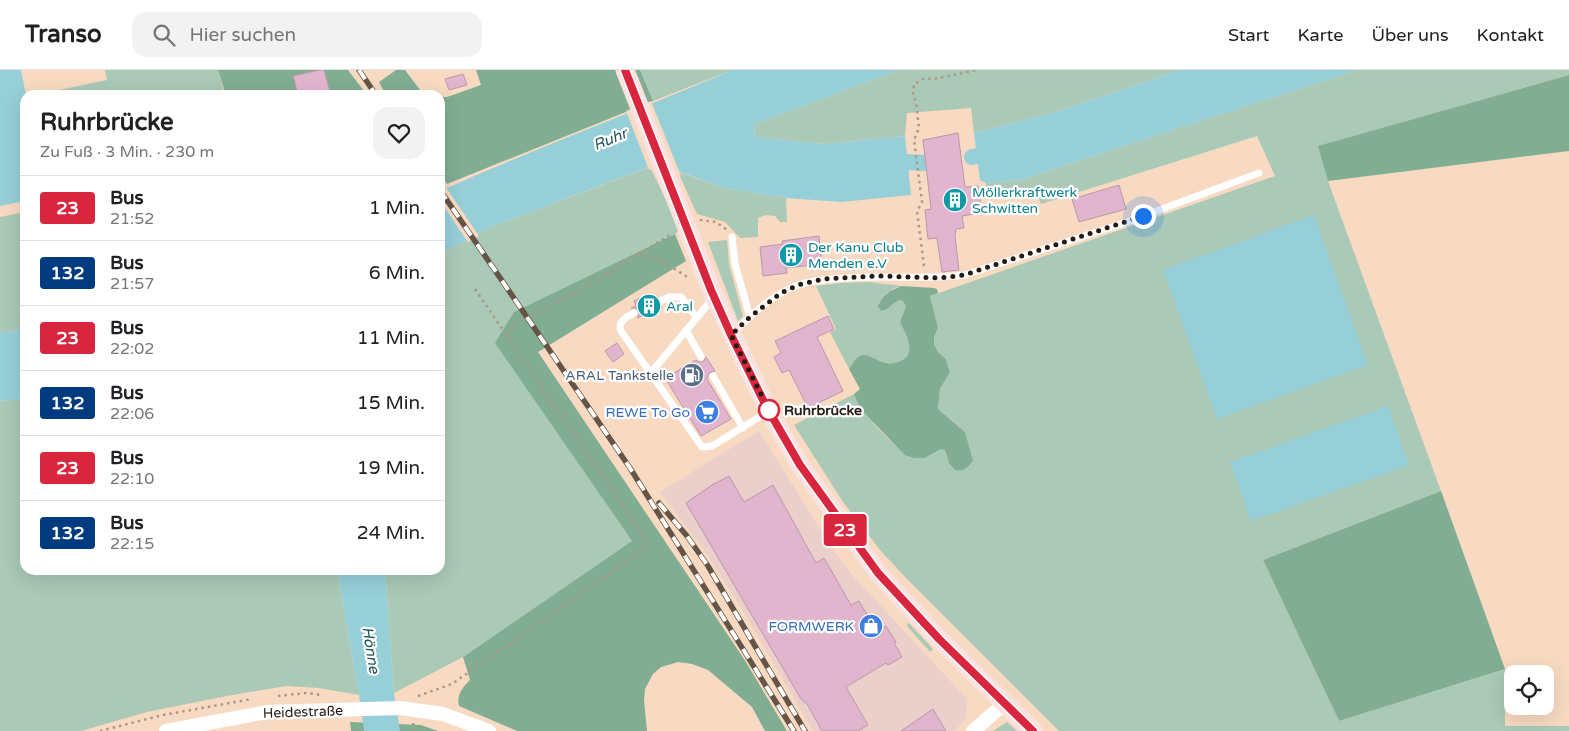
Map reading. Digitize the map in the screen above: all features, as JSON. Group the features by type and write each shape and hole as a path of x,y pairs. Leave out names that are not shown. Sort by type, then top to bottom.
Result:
{"main road":[{"path":"625,70 712,293 769,411 800,465 878,573 939,639 1033,731"}],"street":[{"path":"973,731 1004,704"},
{"name":"Heidestraße","path":"166,731 267,712 405,708 443,714 488,731"}],"lane":[{"path":"731,335 750,317 781,293 798,285 823,279 879,276 940,278 964,275 1127,222 1259,173"},
{"path":"732,237 735,264 750,317"},
{"path":"650,374 697,318 712,293"},
{"path":"659,302 668,297 681,297 697,318"},
{"path":"634,313 624,319 620,328 702,447 712,446 769,411"},
{"path":"686,330 701,356"},
{"path":"713,376 742,428"}],"path":[{"path":"926,277 917,211 922,202 914,140 919,128 916,102 913,95 914,84 923,79 934,79 977,70"},
{"path":"512,344 510,332 516,323 586,287 638,254 665,263 694,280 699,292 712,293"},
{"path":"405,708 416,696 452,684 641,552 646,544 644,537 475,289"}],"shaded area":[{"path":"759,431 835,553 854,577 967,699 966,718 955,731 813,731 740,606 705,552 660,492"}],"green space":[{"path":"105,70 218,70 224,90 59,90 107,80"},
{"path":"218,70 348,70 363,90 224,90"},
{"path":"396,70 405,70 420,90 383,90 379,82"},
{"path":"476,70 640,70 653,101 447,184 445,181 445,97 481,85"},
{"path":"640,70 732,70 653,101"},
{"path":"899,70 1180,70 1052,113 974,133 971,108 907,113 905,136 826,144 762,138 754,135 755,124"},
{"path":"1357,70 1569,70 1569,75 1319,146 1328,181 1441,491 1263,560 1339,721 1504,669 1505,726 1569,726 1569,731 1059,731 907,579 880,550 843,502 794,425 854,394 870,419 905,454 934,452 941,449 945,450 949,463 965,432 938,409 940,389 950,372 946,359 938,352 934,344 934,337 938,328 930,296 1275,176 1257,136 1041,204 1036,190 986,193 986,183 1021,180"},
{"path":"1569,75 1569,151 1328,181 1318,146"},
{"path":"650,167 680,229 675,234 514,312 496,343 632,541 463,657 394,693 385,575 445,575 445,251 491,227"},
{"path":"678,172 725,188 786,198 787,222 780,222 775,216 766,215 758,218 758,237 740,238 725,222 697,214"},
{"path":"20,213 20,330 0,333 0,217"},
{"path":"675,234 686,261 538,352 746,662 787,731 765,731 752,707 708,670 692,664 678,662 661,667 653,674 645,689 644,701 647,731 517,731 459,706 459,695 470,680 463,657 632,541 495,343 514,312"},
{"path":"727,240 729,264 743,316 738,321 708,242"},
{"path":"869,282 902,286 894,288 879,303 881,311 902,300 906,306 900,322 910,345 910,353 904,360 894,364 883,362 870,356 856,358 849,369 830,332 836,329 816,286"},
{"path":"902,286 937,289 938,293 930,296 938,328 934,337 934,344 938,352 946,359 950,372 940,389 938,409 965,432 973,461 963,470 955,470 949,463 945,450 941,449 924,458 914,458 905,455 860,408 854,394 860,389 849,369 858,357 866,355 886,363 892,363 901,361 909,353 909,343 900,322 906,306 902,300 881,311 878,306 888,293"},
{"path":"20,399 20,575 338,575 359,695 319,688 286,686 147,712 81,731 0,731 0,401"},
{"path":"1441,491 1504,669 1339,721 1263,560"},
{"path":"908,622 933,649 930,652 907,626"},
{"path":"350,722 421,725 438,731 351,731"},
{"path":"1007,722 1017,731 993,731"}],"water":[{"path":"0,70 21,70 25,90 20,90 20,202 0,206"},
{"name":"Ruhr","path":"732,70 899,70 755,124 754,135 763,138 826,144 905,136 911,195 841,202 786,198 725,188 657,164 491,227 445,251 445,189"},
{"path":"1180,70 1357,70 1021,180 986,183 980,180 974,133 1052,113"},
{"path":"1314,215 1368,365 1217,419 1163,270"},
{"path":"20,330 20,399 0,401 0,333"},
{"path":"1388,406 1409,465 1251,521 1230,462"},
{"name":"Hönne","path":"338,575 385,575 394,693 400,731 364,731"}],"pier":[{"path":"651,101 681,176 657,167 649,170 626,111"},
{"path":"445,186 479,236 468,242 445,208"}],"building":[{"path":"324,70 330,90 297,90 293,76"},
{"path":"463,74 467,85 449,90 445,79"},
{"name":"Möllerkraftwerk Schwitten","path":"958,133 965,187 978,186 982,213 962,216 964,228 956,229 955,236 959,270 942,272 937,238 928,239 925,210 931,209 923,140"},
{"path":"1119,185 1126,209 1079,222 1072,199"},
{"name":"Der Kanu Club Menden e.V","path":"819,236 822,264 786,268 787,273 763,276 760,247 783,244 782,241"},
{"name":"Aral","path":"649,294 652,298 657,296 654,301 656,306 662,307 637,318 638,310 631,308 636,306 634,301"},
{"path":"828,316 834,329 817,337 843,391 808,408 789,370 782,373 774,357 781,353 775,341"},
{"path":"617,343 624,354 613,362 605,351"},
{"path":"706,357 715,371 709,373 707,379 731,419 701,436 665,378 696,360 703,362"},
{"path":"729,476 744,502 773,485 816,563 824,558 851,605 859,601 877,631 886,626 896,642 894,643 902,657 888,665 886,663 846,687 868,725 858,731 822,731 807,704 801,699 686,503"},
{"path":"933,709 946,731 901,731"}],"waterway":[{"path":"972,157 998,151"},
{"path":"887,161 925,163"}],"railway":[{"path":"359,70 373,90"},
{"path":"445,197 630,468 794,731"},
{"path":"659,503 687,536 708,566 805,731"}],"bus line":[{"name":"23","path":"625,70 711,290 766,406 800,465 878,573 939,639 1033,731"}],"place":[{"name":"Möllerkraftwerk Schwitten","path":"955,200"},
{"name":"Der Kanu Club Menden e.V","path":"791,255"},
{"name":"Aral","path":"649,306"},
{"name":"ARAL Tankstelle","path":"692,375"},
{"name":"Ruhrbrücke","path":"769,410"},
{"name":"REWE To Go","path":"707,412"},
{"name":"FORMWERK","path":"871,626"}],"route":[{"path":"769,410 731,335 750,317 781,293 798,285 823,279 879,276 940,278 964,275 1143,216"}]}
